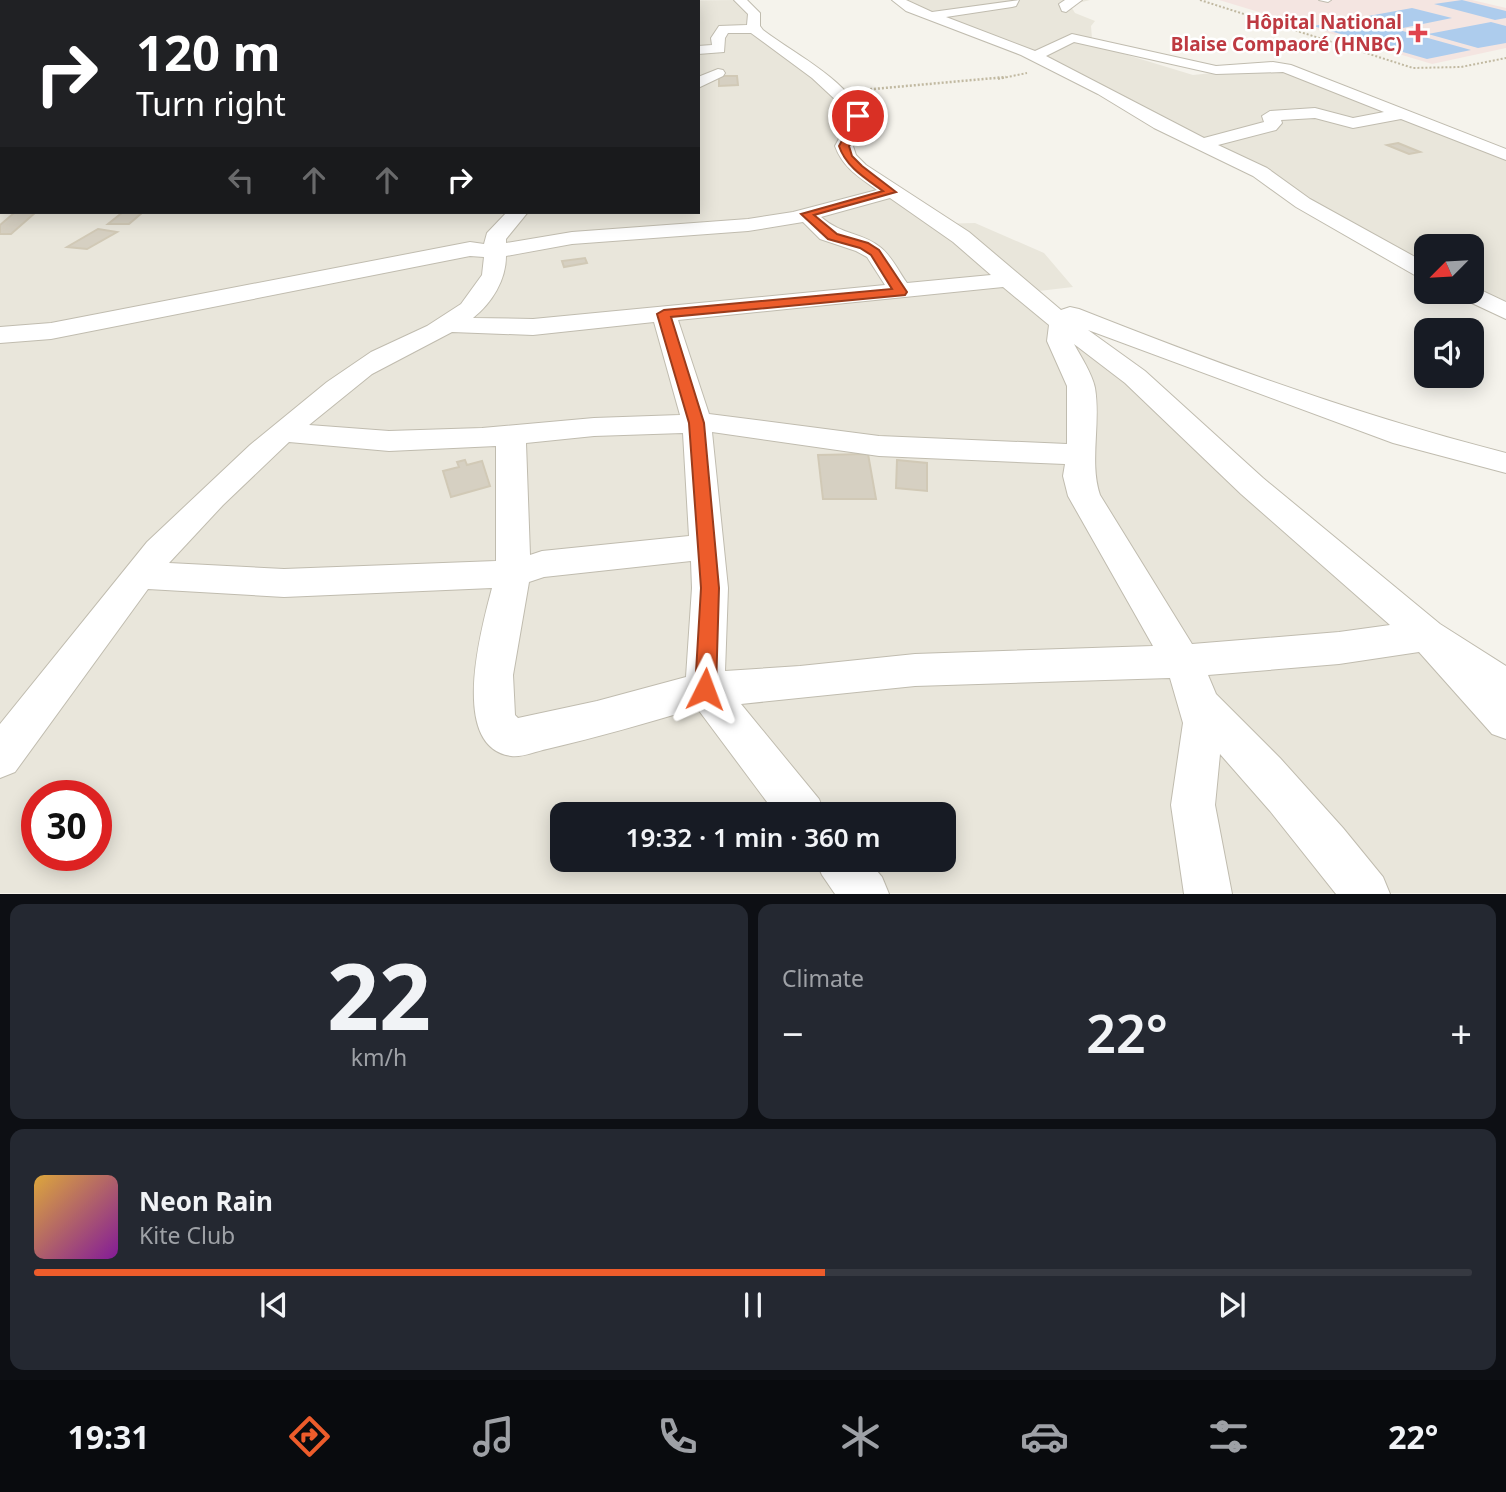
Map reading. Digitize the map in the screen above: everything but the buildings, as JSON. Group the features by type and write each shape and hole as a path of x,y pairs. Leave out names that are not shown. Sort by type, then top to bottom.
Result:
{"street":[{"path":"898,0 930,16 1035,57 1260,172 1303,203 1414,265"},
{"path":"930,16 1008,5 1013,0"},
{"path":"700,50 719,49 718,38 724,29 753,10 858,116 859,127 848,137 844,146 848,157 859,169 961,236 1029,298 1135,377 1252,486 1427,635 1506,690"},
{"path":"1035,57 1072,38 1216,71 1273,66 1322,81 1506,155"},
{"path":"700,82 718,73"},
{"path":"1202,144 1270,126 1274,123 1270,116 1325,114 1353,123 1404,114"},
{"path":"0,361 6,336 65,329 470,249 494,252 697,219 748,225 806,214 891,192"},
{"path":"0,758 61,673 165,545 284,432 364,367 392,350 452,325 474,304 493,274 495,238 516,214"},
{"path":"806,214 832,236 864,246 875,253 901,292"},
{"path":"452,325 533,327 1007,280"},
{"path":"1029,298 1282,395 1403,436 1506,463"},
{"path":"1484,301 1506,312"},
{"path":"664,314 697,423 710,588 705,689 794,802"},
{"path":"1062,323 1060,341 1081,386 1083,455 1078,476 1084,496 1182,661 1199,704 1203,723 1193,805 1208,894"},
{"path":"284,432 389,441 697,423 768,429 879,446 1083,455"},
{"path":"511,435 513,574 496,643 492,692 499,726 512,738 597,719 705,689 800,683 915,670 1182,661 1339,648 1427,635"},
{"path":"141,575 284,583 513,574 542,564 707,547"},
{"path":"1199,704 1323,837 1366,894"},
{"path":"848,872 865,894"}],"lane":[{"path":"1322,0 1328,0"}],"path":[{"path":"1200,0 1413,68 1461,67 1506,58"},
{"path":"835,92 1019,76 1030,72 1035,57"}],"shaded area":[{"path":"700,0 741,0 750,7 754,28 791,54 842,103 849,120 848,133 842,146 935,224 975,223 1044,253 1073,287 1022,293 1070,331 1506,717 1506,893 0,893 0,214 700,214"},
{"path":"898,0 1090,0 1070,5 1075,13 1095,21 1091,26 1092,39 1124,54 1193,75 1293,65 1506,151 1506,307 1484,297 1484,234 1414,234 1414,262 1110,91"},
{"name":"Hôpital National Blaise Compaoré (HNBC)","path":"1219,0 1472,0 1506,8 1506,48 1432,64"}],"water":[{"path":"1462,0 1506,11 1506,18 1495,20 1434,4"},
{"path":"1412,8 1452,18 1403,28 1363,17"},
{"path":"1356,18 1471,50 1427,59 1313,26"},
{"path":"1491,22 1506,26 1506,43 1478,48 1428,34"}],"place":[{"name":"Hôpital National Blaise Compaoré (HNBC)","path":"1418,33"}],"route":[{"path":"705,689 710,588 697,423 664,314 901,292 875,253 864,246 832,236 806,214 891,192 859,169 848,157 844,146 848,137 859,127 858,116"}]}
